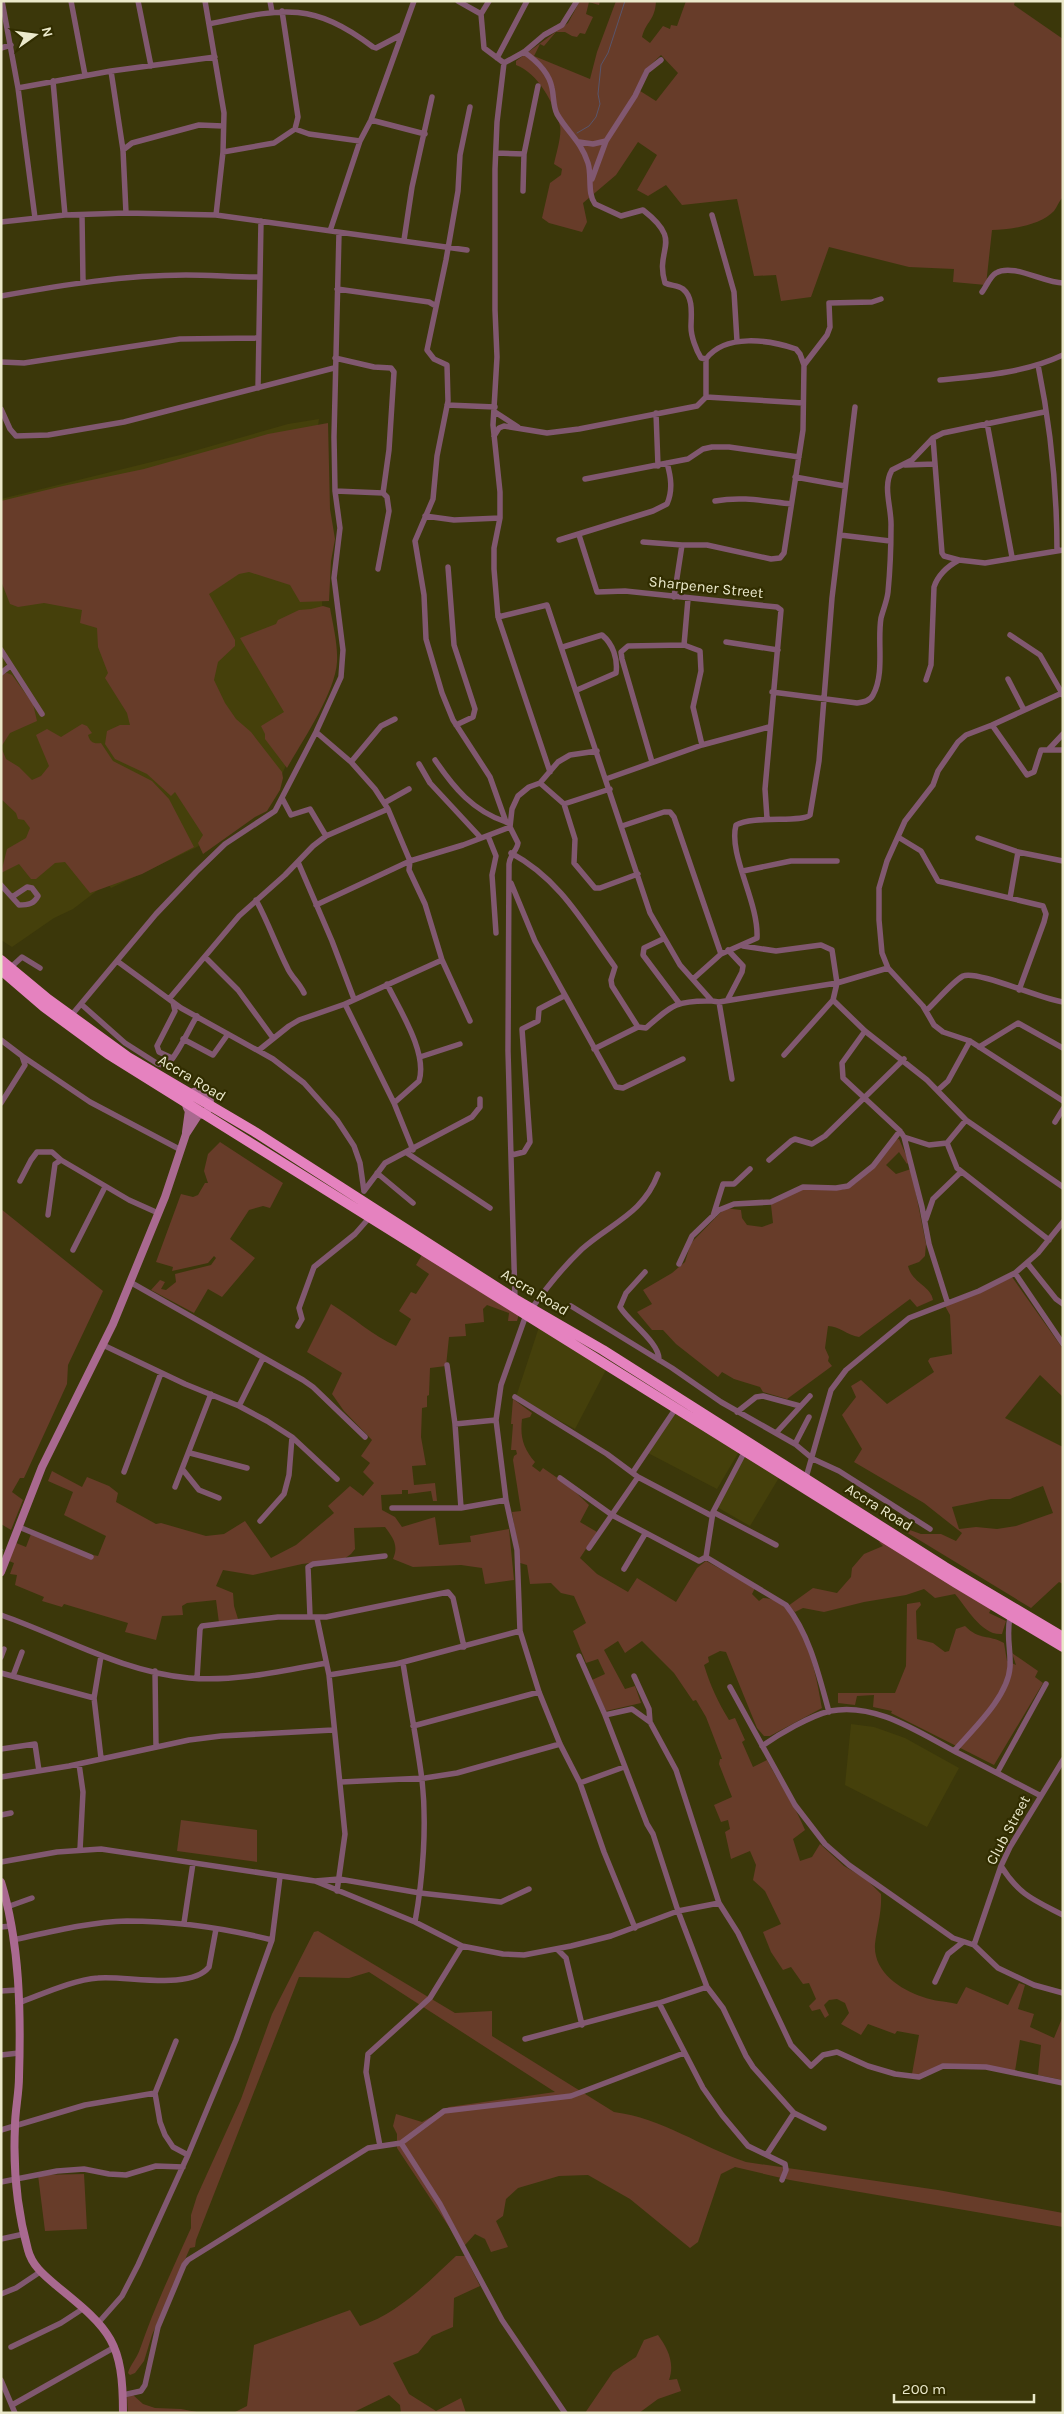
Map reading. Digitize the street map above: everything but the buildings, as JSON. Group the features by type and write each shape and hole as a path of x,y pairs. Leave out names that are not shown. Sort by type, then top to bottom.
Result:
{"highway":[{"name":"Accra Road","path":"1,960 5,969 68,1026 108,1054 291,1160 362,1194 515,1298 529,1312 676,1408 745,1451 804,1483 1063,1637"},
{"name":"Accra Road","path":"5,969 188,1102"},
{"name":"Accra Road","path":"291,1160 370,1217 529,1312 640,1373 804,1483 1010,1617 1063,1647"}],"street":[{"path":"2,1 18,88 35,218"},
{"path":"71,1 85,76"},
{"path":"138,1 151,66"},
{"path":"205,1 223,99 223,152 216,215"},
{"path":"270,1 272,12"},
{"path":"330,231 360,141 370,120 414,1"},
{"path":"458,1 481,14"},
{"path":"489,1 481,14 484,48 504,63"},
{"path":"497,58 527,1"},
{"path":"504,63 524,52 544,35 562,25 577,1"},
{"path":"223,152 274,143 295,129 298,117 282,11"},
{"path":"209,24 272,12 310,12 322,16 376,48 401,35"},
{"path":"1,48 11,45"},
{"path":"524,52 539,64 547,75 552,88 556,111 565,127 579,142 589,166 592,196 595,204 621,216 643,210 665,232 667,247 662,261 663,278 667,285 683,288 687,294 692,313 691,328 701,358 738,341 796,350 800,354 804,365 803,430 784,553 780,558 760,557 707,545 682,546 643,542"},
{"path":"18,88 111,71 216,57"},
{"path":"592,181 606,141 635,96 647,71 661,60"},
{"path":"504,63 496,153 495,300 497,357 494,436 500,492 500,518 494,548 498,617 550,772"},
{"path":"111,71 123,150 126,213"},
{"path":"53,81 65,215"},
{"path":"523,191 524,154 538,86"},
{"path":"404,240 412,188 432,97"},
{"path":"470,107 460,155 458,191 448,248 427,350 434,359 447,366 447,404 437,456 433,499 415,541 424,595 426,639 442,693 456,725 490,777 518,842 516,850 511,853 509,864 508,1050 515,1298"},
{"path":"370,120 424,134"},
{"path":"123,150 132,143 199,125 223,126"},
{"path":"295,129 309,134 360,141"},
{"path":"121,139 132,143"},
{"path":"579,142 593,144 606,141"},
{"path":"496,153 524,154"},
{"path":"1,222 65,215 126,213 216,215 467,250"},
{"path":"82,215 83,282"},
{"path":"712,215 734,292 738,341"},
{"path":"258,388 261,221"},
{"path":"70,1016 196,872 225,844 275,811 316,732 341,677 344,650 334,578 340,528 335,492 334,368 339,233"},
{"path":"982,292 994,274 1002,271 1021,272 1063,283"},
{"path":"1,296 83,282 186,275 259,277"},
{"path":"337,289 429,302 436,306"},
{"path":"804,365 827,335 830,327 829,303 872,302 880,299"},
{"path":"1,362 24,363 180,339 258,338"},
{"path":"940,380 1002,373 1048,363 1063,355"},
{"path":"494,436 502,426 547,433 579,429 697,406 706,397 708,356"},
{"path":"335,358 374,367 391,368 394,372 391,426 383,493 389,501 389,511 378,569"},
{"path":"933,438 942,553 944,556 959,560 985,562 1061,550 1043,392 1038,365"},
{"path":"1,409 10,429 16,436 48,435 124,422 334,368"},
{"path":"706,397 803,403"},
{"path":"447,404 495,410 518,427"},
{"path":"693,979 721,954 754,940 757,936 751,898 734,839 736,825 767,818 804,818 810,815 815,794 825,697 832,598 855,406"},
{"path":"772,692 825,697 857,703 864,702 872,697 877,680 881,619 888,595 890,541 888,480 892,470 912,460 933,438 943,433 987,422 1044,412"},
{"path":"656,413 658,466"},
{"path":"987,422 1012,557"},
{"path":"585,479 688,459 703,449 712,448 729,447 799,456"},
{"path":"559,540 653,511 667,504 670,495 671,478 667,463"},
{"path":"903,465 935,464"},
{"path":"795,477 846,486"},
{"path":"335,492 383,493"},
{"path":"715,501 744,498 766,503 791,504"},
{"path":"425,516 454,520 500,518"},
{"name":"Sharpener Street","path":"579,535 597,592 625,592 777,606 781,610 782,615 769,727 765,789 767,818"},
{"path":"840,535 890,541"},
{"path":"674,597 682,546"},
{"path":"926,680 930,665 933,631 932,605 934,587 937,578 959,560"},
{"path":"448,567 454,645 475,709 473,717 456,725"},
{"path":"684,645 688,599"},
{"path":"498,617 547,605 563,647 650,913 663,939 680,965 712,1001"},
{"path":"563,647 598,635 606,639 612,647 616,662 616,673 577,690"},
{"path":"1010,635 1040,655 1062,694 966,735 958,742 938,771 933,785 913,808 898,837 879,888 880,936 888,968 926,1011 934,1025 942,1032 970,1041 1063,1101"},
{"path":"726,642 778,650"},
{"path":"652,762 621,652 628,646 635,644 684,645 700,651 701,671 692,707 702,745"},
{"path":"1,650 42,714"},
{"path":"1,673 10,666"},
{"path":"1008,679 1024,710"},
{"path":"351,762 381,726 395,720"},
{"path":"992,725 1027,775 1034,772 1038,764 1040,751 1049,749 1063,750"},
{"path":"606,779 702,745 769,727"},
{"path":"316,732 351,762 386,806 410,861 409,870 425,904 442,960 470,1021"},
{"path":"1049,749 1063,734"},
{"path":"316,905 410,861 488,836 509,824 512,809 518,796 529,787 540,783 558,762 570,755 597,751"},
{"path":"436,760 447,777 471,804 509,824"},
{"path":"419,764 430,783 481,838"},
{"path":"540,783 564,804 575,839 574,863 595,888 638,874"},
{"path":"171,1001 239,916 298,862 312,846 326,836 386,806 409,789"},
{"path":"564,804 610,789"},
{"path":"282,798 291,815 310,809 326,836"},
{"path":"622,826 664,812 670,812 674,817 721,954"},
{"path":"488,836 496,856 492,875 496,933"},
{"path":"898,837 922,851 938,880 1040,905 1045,911 1044,922 1020,990"},
{"path":"978,838 1018,852 1063,861"},
{"path":"1010,898 1018,852"},
{"path":"511,853 527,862 552,882 592,932 615,967 611,980 612,986 638,1027"},
{"path":"743,871 791,861 836,861"},
{"path":"298,862 332,941 354,1000"},
{"path":"510,878 535,941 564,996 618,1089 683,1059"},
{"path":"1,885 12,897"},
{"path":"256,900 270,926 287,968 299,981 304,993"},
{"path":"663,939 644,948 644,955 679,1003"},
{"path":"742,946 776,951 814,945 826,946 832,950 837,982 833,1000 784,1055"},
{"path":"728,950 743,966 742,972 728,999"},
{"path":"5,969 22,957 40,968"},
{"path":"205,957 238,990 273,1038"},
{"path":"259,1050 299,1020 345,1004 442,960"},
{"path":"117,961 171,1001 259,1050 304,1083 337,1120 358,1155 362,1194"},
{"path":"594,1049 638,1027 646,1028 670,1006 679,1003 719,1002 837,982 888,968"},
{"path":"926,1011 960,978 970,974 1063,1002"},
{"path":"387,984 420,1057 421,1075 419,1081 394,1103"},
{"path":"512,1155 524,1152 530,1142 522,1030 538,1021 539,1009 564,996"},
{"path":"833,1000 865,1031 904,1060 938,1090 966,1120 1063,1187"},
{"path":"171,1001 176,1012 157,1046 160,1052 172,1058"},
{"path":"719,1002 732,1079"},
{"path":"81,1004 125,1043 158,1064 166,1065 197,1016"},
{"path":"345,1004 394,1103 410,1152 490,1208"},
{"path":"979,1047 1018,1024 1063,1048"},
{"path":"865,1031 840,1067 843,1078 900,1131 904,1137 926,1224 929,1244 948,1301"},
{"path":"183,1038 216,1055 228,1034"},
{"path":"1,1040 90,1102 181,1150"},
{"path":"938,1090 948,1081 970,1041"},
{"path":"420,1057 460,1044"},
{"path":"1,1103 23,1070 25,1065 22,1056"},
{"path":"769,1160 795,1139 812,1144 818,1141 904,1060"},
{"path":"362,1194 385,1163 410,1152 472,1117 480,1108 480,1099"},
{"path":"1,1572 42,1467 103,1345 158,1213 186,1134 188,1102 204,1111 186,1134"},
{"path":"1055,1122 1063,1109"},
{"path":"904,1137 929,1145 947,1143 966,1120"},
{"path":"679,1264 692,1236 719,1210 734,1204 771,1202 797,1188 813,1186 836,1188 848,1186 873,1166 900,1131"},
{"path":"947,1143 953,1160 961,1172 1049,1240"},
{"path":"20,1181 37,1152 52,1152 105,1186 158,1213"},
{"path":"48,1215 55,1164 62,1160"},
{"path":"713,1216 723,1184 734,1184 750,1170"},
{"path":"926,1224 934,1199 961,1172"},
{"path":"377,1173 413,1203"},
{"path":"635,1928 604,1852 580,1783 560,1744 539,1692 520,1631 516,1550 506,1500 496,1420 501,1384 529,1312 559,1273 584,1248 633,1211 648,1194 658,1174"},
{"path":"73,1250 105,1186"},
{"path":"298,1326 302,1319 299,1308 314,1267 355,1234 370,1217"},
{"path":"804,1483 813,1459 823,1413 831,1390 841,1375 909,1318 948,1301 979,1291 1015,1273 1028,1264 1063,1222"},
{"path":"1028,1264 1056,1299 1063,1304"},
{"path":"645,1272 626,1293 620,1307 654,1345 659,1354 659,1360"},
{"path":"1015,1273 1063,1344"},
{"path":"130,1282 313,1387 365,1437"},
{"path":"571,1306 659,1360 737,1412 795,1444 813,1459 839,1471 930,1529"},
{"path":"103,1345 160,1373 239,1406 292,1438 337,1479"},
{"path":"239,1406 263,1358"},
{"path":"447,1364 455,1424 461,1508"},
{"path":"124,1472 160,1373"},
{"path":"176,1487 211,1394"},
{"path":"737,1412 756,1397 763,1396 800,1406"},
{"path":"776,1433 810,1396"},
{"path":"515,1397 636,1474 776,1545"},
{"path":"589,1548 612,1515 676,1408"},
{"path":"795,1444 809,1418"},
{"path":"455,1424 496,1420"},
{"path":"260,1522 284,1494 289,1475 292,1438"},
{"path":"706,1558 712,1514 745,1451"},
{"path":"190,1453 247,1468"},
{"path":"183,1470 200,1490 218,1498"},
{"path":"560,1478 612,1515 645,1534 695,1560 700,1561 706,1558"},
{"path":"392,1508 461,1508 506,1500"},
{"path":"19,1527 91,1557"},
{"path":"624,1569 645,1534"},
{"path":"310,1616 308,1567 312,1564 385,1556"},
{"path":"706,1558 786,1605 794,1615 812,1654 829,1712"},
{"path":"197,1678 200,1629 202,1626 278,1616 310,1616 317,1618 377,1608 448,1592 453,1598 464,1647"},
{"path":"1,1615 101,1656 155,1672 197,1678 261,1674 326,1663"},
{"path":"954,1751 988,1712 1008,1678 1010,1659 1007,1630 1010,1617"},
{"path":"317,1618 328,1675 341,1782 345,1834 340,1878 336,1891"},
{"path":"328,1675 403,1663 520,1631"},
{"path":"1,1657 4,1649"},
{"path":"13,1676 22,1652"},
{"path":"101,1656 94,1698 102,1758"},
{"path":"579,1656 605,1715 646,1824 654,1834 678,1911 708,1987 723,2008 752,2067 794,2113 824,2128"},
{"path":"403,1663 421,1778 423,1842 420,1893 414,1922"},
{"path":"155,1672 156,1747"},
{"path":"1,1673 94,1698"},
{"path":"634,1676 649,1709 650,1722 676,1770 719,1902 738,1933 790,2045 811,2066 823,2054 837,2052 875,2068 919,2077 943,2066 986,2068 1063,2083"},
{"path":"997,1773 1046,1684"},
{"path":"730,1687 795,1805 825,1844 849,1866 952,1937 974,1944 998,1968 1034,1985 1063,1993"},
{"path":"413,1726 539,1692"},
{"path":"605,1715 632,1709 650,1722"},
{"path":"762,1746 782,1733 829,1712 853,1711 880,1715 913,1728 1041,1796"},
{"path":"1,1777 79,1764 156,1747 221,1736 334,1730"},
{"path":"1,1749 36,1744 39,1771"},
{"path":"341,1782 421,1778 461,1772 560,1744"},
{"name":"Club Street","path":"974,1944 1001,1866 1063,1760"},
{"path":"79,1764 83,1792 80,1850"},
{"path":"580,1783 624,1767"},
{"path":"1,1815 11,1813"},
{"path":"1,1862 80,1850 100,1849 316,1881 340,1878 420,1893 501,1902 529,1890"},
{"path":"184,1923 193,1863"},
{"path":"1001,1866 1011,1882 1023,1894 1063,1915"},
{"path":"99,2322 129,2285 183,2167 236,2040 272,1940 280,1876"},
{"path":"316,1881 336,1891 414,1922 462,1946 503,1954 524,1954 571,1946 635,1928 678,1911 719,1902"},
{"path":"1,1882 13,1940 18,2003 19,2053 15,2126 16,2178 24,2234 29,2253 40,2272 84,2308 110,2336 120,2360 123,2413"},
{"path":"7,1907 32,1898"},
{"path":"13,1940 55,1931 126,1921 184,1923 272,1940"},
{"path":"1,1927 10,1926"},
{"path":"18,2003 96,1978 158,1981 198,1976 209,1967 216,1929"},
{"path":"935,1982 948,1954 963,1942"},
{"path":"380,2146 366,2072 368,2054 430,1998 462,1946"},
{"path":"566,1958 571,1946"},
{"path":"557,1949 566,1958 582,2025"},
{"path":"525,2039 582,2025 708,1987"},
{"path":"1,1991 17,1990"},
{"path":"659,2003 703,2088 748,2146 785,2164 786,2170 782,2180"},
{"path":"176,2041 155,2093 160,2122 165,2135 173,2147 188,2155"},
{"path":"1,2055 19,2053"},
{"path":"123,2395 141,2391 145,2385 158,2327 184,2265 188,2260 368,2148 401,2143 444,2111 571,2096 684,2054"},
{"path":"1,2130 84,2105 155,2093"},
{"path":"767,2154 794,2113"},
{"path":"401,2143 440,2204 502,2320 565,2413"},
{"path":"1,2182 56,2171 84,2169 126,2175 156,2166 183,2167"},
{"path":"1,2239 24,2234"},
{"path":"1,2294 16,2288 40,2272"},
{"path":"11,2348 61,2323 84,2308"},
{"path":"12,2405 115,2346"},
{"path":"1,2380 14,2413"}],"shaded area":[{"path":"580,1 600,1 599,5 589,2 586,14 593,17 585,34 580,33 577,37 565,32 556,32 544,46 540,44 534,56 590,79 597,52 616,1 656,1 654,13 642,37 650,43 663,26 670,29 671,25 677,26 686,1 1015,1 1014,5 1063,39 1063,197 1054,211 1041,220 1016,228 992,230 986,285 953,282 954,269 909,267 829,247 811,297 781,301 776,275 754,276 737,199 682,205 666,185 648,196 637,190 657,155 638,142 616,175 583,203 587,222 582,232 549,223 542,218 550,183 561,175 562,169 554,164 560,140 560,126 554,108 544,90 531,75 516,65 516,61 568,23","holes":["661,55 678,73 656,101 637,89 644,71"]},
{"path":"319,419 317,433 326,536 322,603 328,671 279,781 252,816 195,848 111,888 107,883 73,909 54,918 12,947 1,940 1,499 180,455 288,424"},
{"path":"328,423 330,509 335,539 331,561 329,601 300,602 290,585 249,572 239,574 209,594 235,640 235,646 218,662 214,680 225,703 236,719 251,732 282,772 283,778 280,790 267,811 255,817 203,854 198,843 203,835 175,792 171,796 147,774 115,759 105,744 107,731 120,725 130,725 127,713 105,678 108,673 98,647 97,628 80,623 82,610 44,603 18,607 10,604 1,581 1,501 144,469 268,434"},
{"path":"323,606 330,608 334,628 337,655 335,674 325,702 287,768 265,739 261,726 284,712 240,638 276,624 278,620 299,610"},
{"path":"7,673 12,675 33,704 37,721 10,733 1,747 1,674"},
{"path":"82,724 87,726 92,733 88,735 91,741 101,743 113,761 152,781 169,799 194,847 142,874 90,893 65,862 55,863 36,879 31,879 19,864 1,873 7,849 26,838 30,828 24,820 18,819 16,813 1,799 1,747 6,759 19,767 32,780 41,776 49,766 36,735 47,729 61,737"},
{"path":"899,1139 909,1162 907,1164 899,1152 886,1165 896,1174 911,1169 926,1244 925,1256 919,1262 908,1266 913,1277 929,1291 933,1300 917,1307 910,1299 859,1337 836,1327 828,1326 825,1348 829,1357 828,1361 832,1366 787,1399 763,1392 760,1387 734,1379 722,1372 718,1377 676,1344 663,1330 652,1330 637,1312 652,1304 643,1290 672,1273 685,1262 691,1243 725,1208 741,1210 742,1218 747,1225 762,1227 773,1223 771,1205 802,1189 842,1190 856,1183 877,1164 894,1140"},
{"path":"220,1142 283,1183 270,1208 263,1206 249,1210 230,1239 255,1258 222,1297 208,1289 194,1313 151,1290 160,1280 165,1282 161,1289 166,1290 176,1282 175,1274 211,1265 216,1258 214,1256 208,1263 172,1271 173,1267 156,1262 181,1194 193,1197 198,1195 205,1183 208,1183 204,1171 208,1154"},
{"path":"1,1209 103,1291 68,1365 67,1384 24,1478 20,1478 12,1492 23,1500 11,1530 1,1524"},
{"path":"423,1253 519,1314 517,1321 508,1321 509,1313 487,1305 483,1309 484,1322 465,1324 466,1336 449,1337 446,1366 430,1368 427,1407 422,1408 421,1437 426,1465 412,1466 414,1485 435,1483 437,1501 433,1501 431,1491 408,1494 408,1490 402,1490 402,1494 381,1495 382,1510 395,1517 402,1527 435,1517 439,1545 471,1542 470,1536 509,1529 514,1580 485,1584 482,1568 461,1565 413,1567 393,1559 395,1546 393,1538 385,1527 354,1528 355,1549 344,1559 302,1564 253,1575 223,1570 216,1586 233,1593 238,1619 219,1623 216,1600 187,1603 182,1606 183,1615 162,1616 156,1640 125,1632 128,1623 64,1604 62,1607 42,1601 44,1597 15,1585 17,1575 10,1574 14,1563 9,1561 16,1543 26,1547 31,1534 91,1559 93,1555 98,1556 106,1536 64,1515 73,1492 48,1481 52,1471 82,1487 87,1477 109,1486 118,1493 116,1502 156,1524 161,1523 206,1536 224,1534 245,1521 271,1558 296,1545 334,1513 328,1506 350,1486 363,1496 374,1483 363,1472 370,1463 361,1456 372,1440 344,1411 332,1394 342,1373 307,1352 331,1304 379,1337 396,1346 411,1319 399,1311 411,1292 416,1294 429,1274 416,1265"},
{"path":"1012,1277 1063,1349 1063,1397 1040,1375 1005,1418 1063,1447 1063,1584 1059,1582 1031,1608 906,1532 907,1529 921,1534 941,1534 956,1541 962,1533 924,1503 854,1462 862,1449 842,1415 856,1397 851,1386 861,1380 887,1404 934,1372 928,1361 930,1358 952,1354 950,1315 945,1306","holes":["1043,1486 1053,1513 1016,1526 997,1529 976,1527 959,1529 952,1507 991,1499 1010,1499"]},
{"path":"540,1324 608,1366 575,1429 516,1397"},
{"path":"513,1399 532,1413 530,1417 522,1419 521,1425 525,1447 535,1462 532,1466 540,1472 543,1468 569,1486 589,1505 580,1522 597,1532 580,1558 597,1574 628,1592 637,1578 676,1602 697,1568 706,1561 755,1588 752,1594 759,1601 763,1598 777,1601 788,1611 798,1625 806,1642 812,1660 822,1708 770,1736 764,1736 757,1728 726,1652 720,1651 708,1657 709,1662 704,1665 718,1700 729,1720 735,1718 745,1740 742,1742 753,1767 767,1760 801,1821 805,1830 793,1839 800,1861 812,1857 820,1844 844,1866 866,1879 881,1894 875,1944 878,1963 889,1978 905,1989 927,1998 957,2004 966,1987 1008,2005 1019,1983 1025,1985 1018,2009 1034,2014 1030,2027 1054,2038 1063,2016 1063,2080 1038,2075 1041,2045 1020,2040 1015,2071 941,2064 921,2075 912,2074 919,2035 897,2031 895,2034 868,2024 861,2035 841,2024 849,2013 845,2003 837,1999 829,2000 824,2005 829,2015 825,2018 820,2009 812,2011 809,2006 816,1999 809,1983 803,1984 791,1967 783,1970 771,1952 763,1932 781,1924 765,1891 753,1880 756,1865 750,1851 731,1859 725,1832 730,1829 728,1820 721,1822 714,1805 732,1797 719,1764 720,1759 722,1759 721,1756 706,1717 696,1700 693,1701 674,1673 642,1641 625,1653 618,1641 604,1650 625,1689 635,1686 641,1703 606,1711 592,1680 605,1674 598,1659 586,1663 573,1631 586,1623 574,1596 561,1593 551,1583 530,1584 527,1565 520,1563 512,1512 521,1511 513,1460 517,1454 516,1450 511,1450"},
{"path":"675,1409 740,1450 717,1489 648,1453"},
{"path":"746,1454 780,1476 750,1526 717,1507"},
{"path":"882,1539 992,1607 989,1613 1006,1621 1002,1634 995,1633 981,1626 955,1594 935,1598 924,1589 906,1595 864,1602 824,1612 803,1608 795,1612 788,1606 813,1588 837,1593 851,1577 852,1568 864,1554 883,1546 879,1542"},
{"path":"920,1602 921,1605 916,1611 917,1639 933,1643 945,1652 949,1651 956,1629 965,1626 975,1634 1004,1643 1007,1661 1016,1665 1012,1653 1038,1671 1035,1677 1043,1683 994,1765 891,1713 892,1711 873,1707 874,1695 857,1696 855,1705 838,1703 838,1693 895,1693 906,1666 907,1604"},
{"path":"851,1724 874,1727 905,1738 959,1768 927,1827 845,1785"},
{"path":"181,1820 257,1830 257,1862 177,1851"},
{"path":"318,1931 455,2013 492,2011 492,2036 614,2112 649,2120 746,2162 938,2190 1063,2213 1063,2227 790,2180 735,2167 721,2174 698,2242 690,2248 630,2199 588,2175 559,2176 518,2188 506,2199 503,2216 496,2221 508,2247 491,2252 485,2239 475,2234 465,2245 461,2245 397,2148 397,2134 393,2126 396,2114 422,2122 449,2107 555,2092 369,1972 349,1978 299,1977 196,2240 195,2247 190,2248 152,2335 144,2361 135,2373 130,2375 128,2373 129,2370 139,2352 191,2228 191,2215 197,2196 241,2099 272,2014 314,1932"},
{"path":"84,2174 87,2229 45,2231 38,2175"},
{"path":"456,2256 465,2256 480,2286 454,2298 453,2327 432,2336 418,2353 393,2363 409,2394 436,2411 461,2398 466,2413 401,2413 400,2405 389,2395 352,2413 233,2413 247,2406 254,2345 350,2310 360,2326 374,2320 412,2296"},
{"path":"658,2335 670,2356 671,2374 669,2380 677,2379 681,2391 658,2399 639,2413 585,2413 613,2372 636,2357 644,2340"},
{"path":"132,2394 143,2404 155,2408 181,2409 202,2413 128,2413 127,2395"}],"waterway":[{"path":"577,133 589,126 596,117 600,104 598,94 601,65 608,53 625,1"}]}
